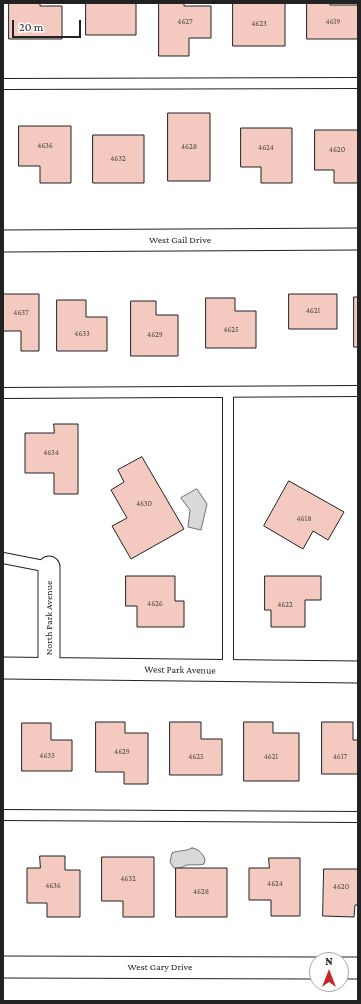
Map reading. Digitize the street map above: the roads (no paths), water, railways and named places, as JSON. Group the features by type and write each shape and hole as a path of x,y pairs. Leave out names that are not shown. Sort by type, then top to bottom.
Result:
{"street":[{"name":"West Gail Drive","path":"3,240 358,239"},
{"name":"North Park Avenue","path":"49,567 49,668"},
{"name":"West Park Avenue","path":"3,668 358,672"},
{"name":"West Gary Drive","path":"3,967 309,968"}],"lane":[{"path":"3,84 358,83"},
{"path":"3,393 358,391"},
{"path":"228,392 228,671"},
{"path":"3,558 49,567"},
{"path":"3,816 358,817"}]}
